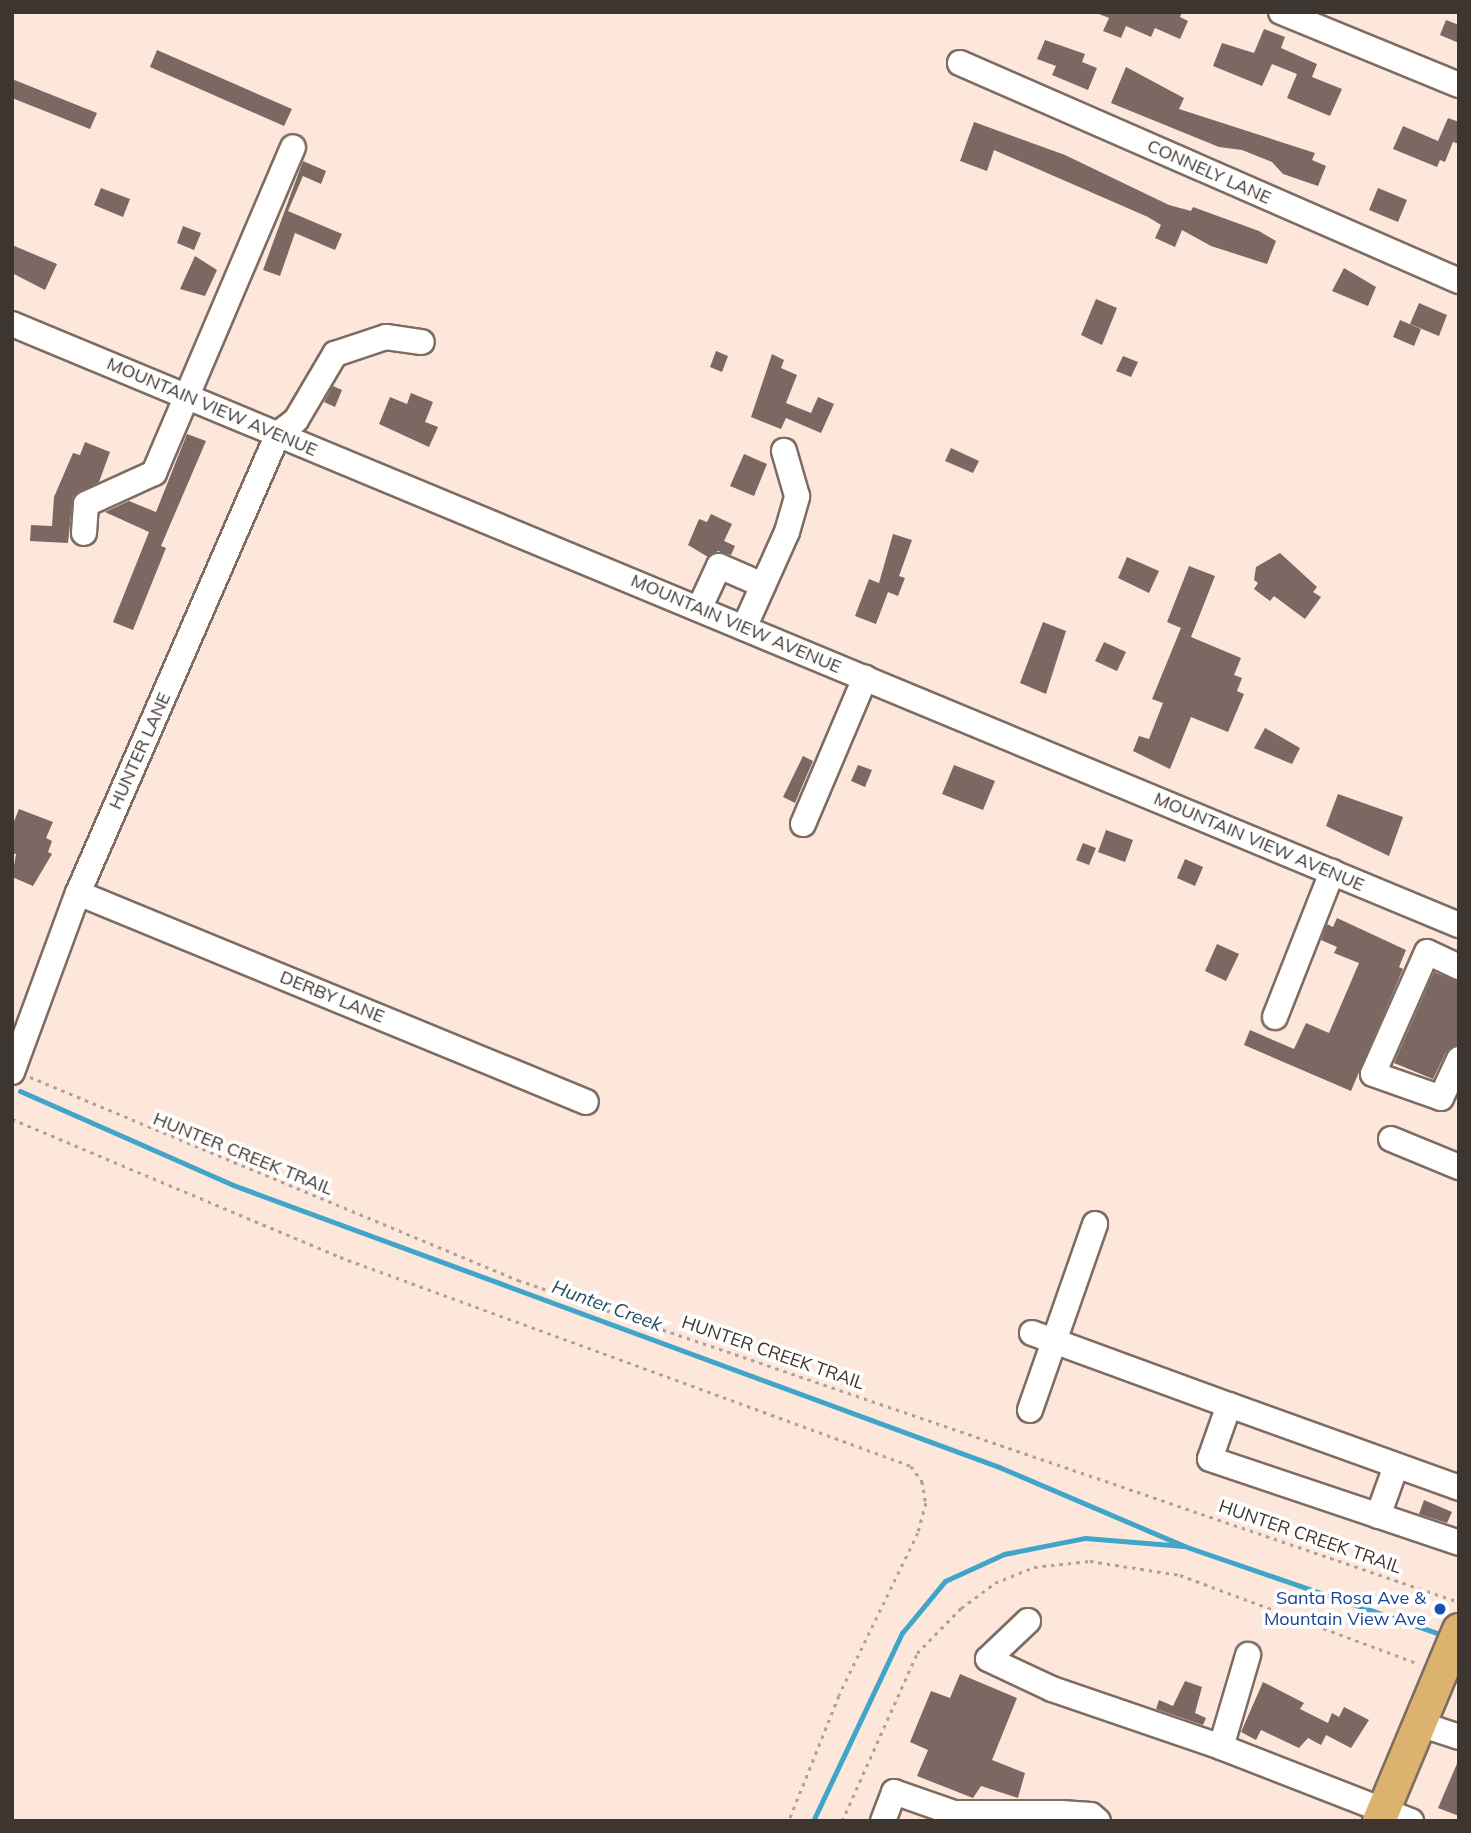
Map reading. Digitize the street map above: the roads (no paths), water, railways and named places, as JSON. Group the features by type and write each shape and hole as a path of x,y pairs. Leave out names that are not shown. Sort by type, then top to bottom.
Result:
{"main road":[{"path":"1391,1816 1420,1724 1459,1630"}],"street":[{"path":"1281,12 1459,85"},
{"name":"CONNELY LANE","path":"960,62 1459,281"},
{"path":"83,533 86,504 154,473 189,397 293,147"},
{"name":"MOUNTAIN VIEW AVENUE","path":"12,324 1459,925"},
{"path":"278,434 296,420 335,355 386,337 422,342"},
{"name":"HUNTER LANE","path":"13,1071 78,893 278,434"},
{"path":"744,628 797,496 784,451"},
{"path":"699,609 719,566 763,585"},
{"path":"803,824 865,678"},
{"path":"1275,1017 1332,872"},
{"name":"DERBY LANE","path":"78,893 586,1102"},
{"path":"1459,967 1427,952 1373,1074 1450,1100 1459,1059"},
{"path":"1391,1139 1459,1167"},
{"path":"1030,1410 1043,1337 1095,1224"},
{"path":"1043,1337 1459,1488"},
{"path":"1229,1405 1210,1459 1452,1541"},
{"path":"1378,1516 1396,1466"},
{"path":"1028,1621 988,1659 1052,1689 1220,1747 1391,1816"},
{"path":"1220,1747 1248,1655"},
{"path":"1420,1724 1459,1737"},
{"path":"883,1821 894,1792 954,1813 1059,1817 1091,1815 1098,1821"}],"waterway":[{"name":"Hunter Creek","path":"20,1091 233,1185 999,1467 1184,1546"},
{"path":"813,1821 902,1633 945,1581 1004,1554 1085,1538 1184,1546 1440,1634"}],"place":[{"name":"Santa Rosa Ave & Mountain View Ave","path":"1440,1609"}]}
